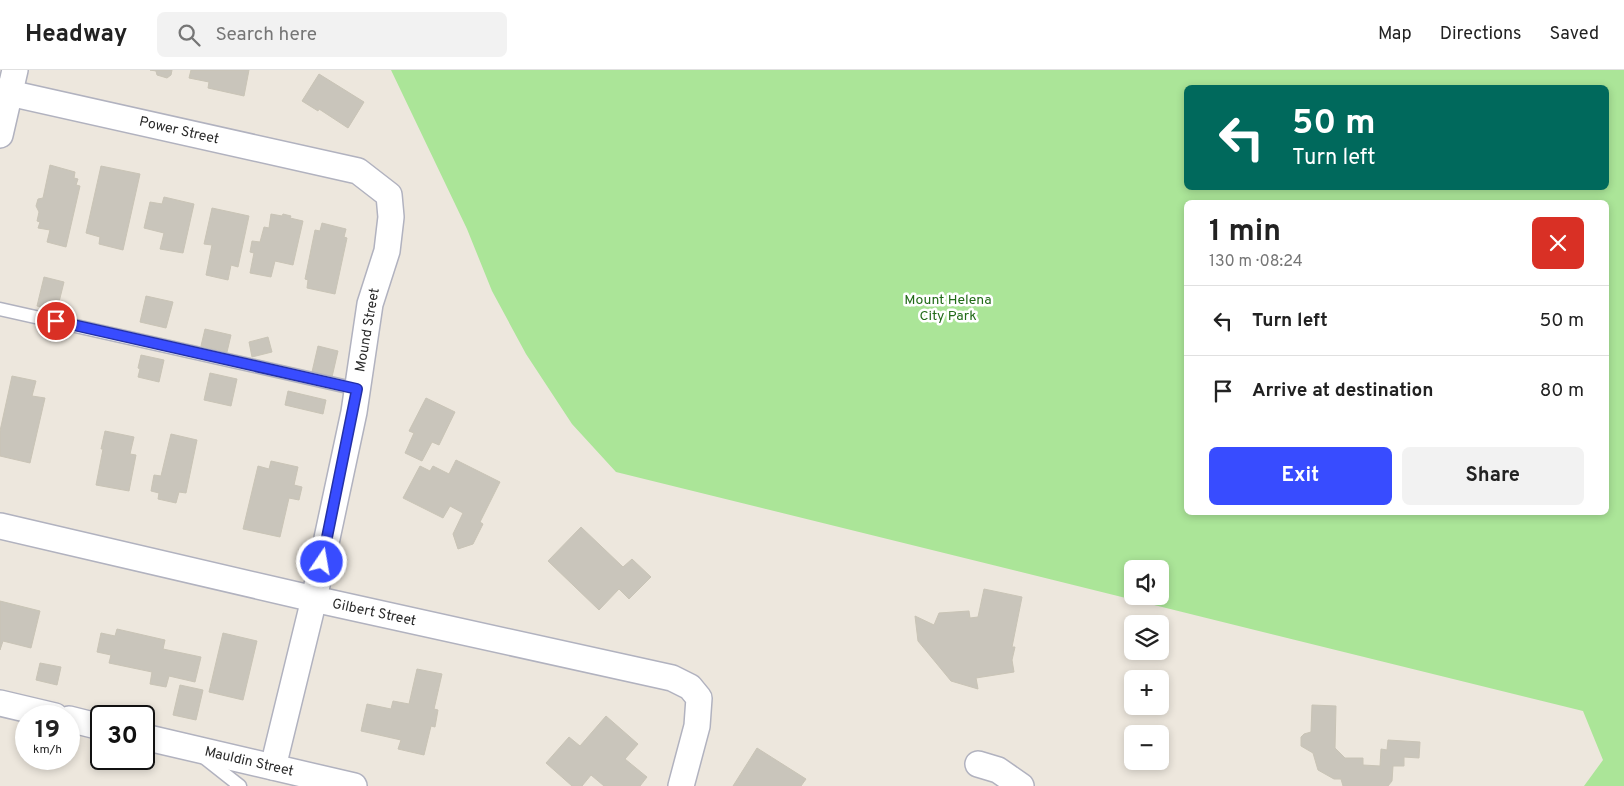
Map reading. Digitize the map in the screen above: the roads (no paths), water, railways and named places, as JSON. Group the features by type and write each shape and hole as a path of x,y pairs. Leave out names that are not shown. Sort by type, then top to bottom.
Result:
{"street":[{"path":"0,135 8,85"},
{"name":"Power Street","path":"8,85 358,171"},
{"name":"Mound Street","path":"273,767 314,599 357,389 370,304 387,251 391,217 389,195 358,171"},
{"name":"Gilbert Street","path":"0,526 314,599 672,678 690,687 699,698 698,716 682,786"},
{"path":"0,703 15,706"},
{"name":"Mauldin Street","path":"155,740 354,786"},
{"path":"978,764 998,770 1021,786"}],"lane":[{"path":"0,308 357,389"},
{"path":"192,748 240,786"}],"park label":[{"name":"Mount Helena City Park","path":"948,308"}]}
